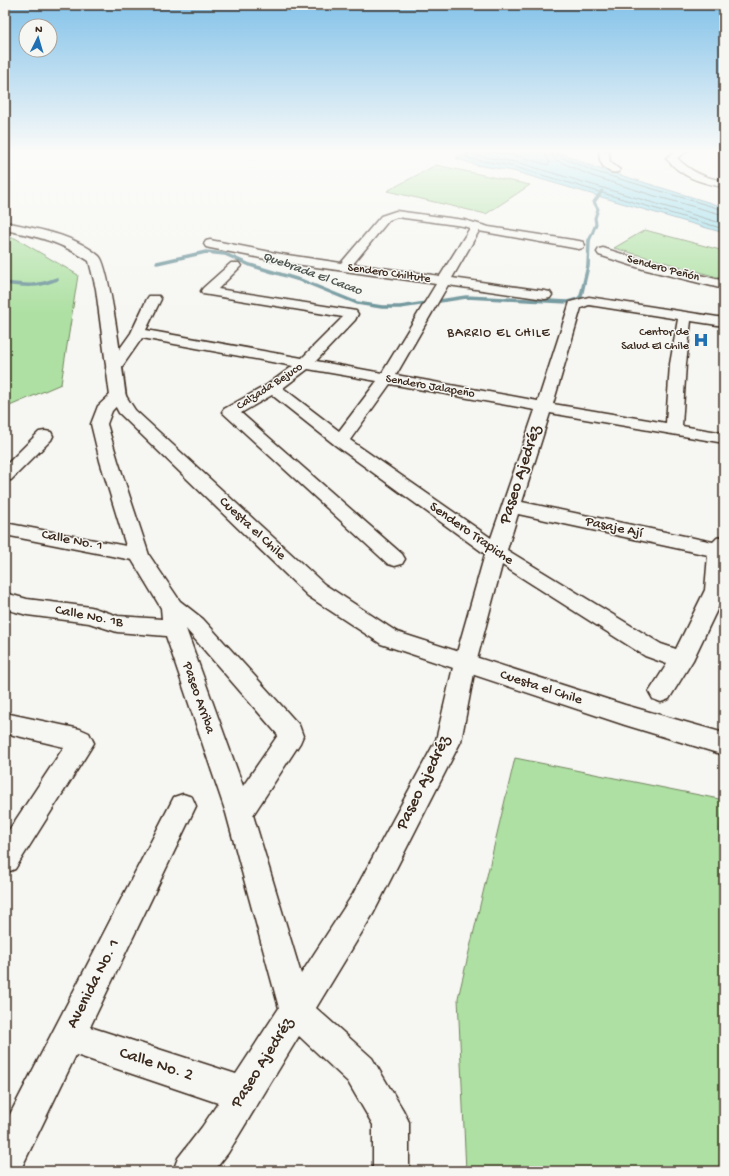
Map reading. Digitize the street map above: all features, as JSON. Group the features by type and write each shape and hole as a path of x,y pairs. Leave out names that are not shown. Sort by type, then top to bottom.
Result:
{"main road":[{"name":"Cuesta el Chile","path":"5,226 50,236 75,246 95,259 103,289 118,396 128,412 316,590 390,638 625,715 724,744"}],"street":[{"path":"344,267 385,218 404,214 579,245"},
{"path":"340,441 386,379 476,227"},
{"name":"Sendero Chiltute","path":"210,244 281,258 545,295"},
{"name":"Sendero Peñón","path":"603,252 647,266 724,285"},
{"name":"Calzada Bejuco","path":"235,266 208,291 351,314 350,317 306,363 273,388 230,412 395,559"},
{"path":"114,368 138,332 154,299"},
{"name":"Paseo Ajedréz","path":"191,1171 215,1140 363,904 448,741 465,663 496,552 544,407 575,305 589,301 685,316"},
{"path":"674,428 678,364 685,316 724,322"},
{"name":"Sendero Jalapeño","path":"138,332 386,379 674,428 724,438"},
{"name":"Sendero Trapiche","path":"273,388 340,441 496,552 653,650 682,660"},
{"name":"Paseo Arriba","path":"118,396 104,409 99,424 109,461 140,555 173,617 239,813 296,1011"},
{"path":"5,476 45,436"},
{"name":"Pasaje Ají","path":"511,506 721,547"},
{"name":"Calle No. 1","path":"5,529 140,555"},
{"path":"661,692 682,660 716,590 721,547"},
{"name":"Calle No. 1B","path":"5,601 27,606 91,615 117,624 173,617"},
{"path":"173,617 195,625 290,732 291,736 289,741 239,813"},
{"path":"5,723 80,740 81,745 5,860"},
{"name":"Avenida No. 1","path":"5,1162 183,806"},
{"path":"296,1011 360,1070 391,1122 391,1171"},
{"name":"Calle No. 2","path":"68,1036 244,1094"}],"green space":[{"path":"451,206 498,206 486,214"},
{"path":"645,230 724,251 724,279 614,248"},
{"path":"5,238 15,238 78,275 61,384 5,408"},
{"path":"515,758 724,800 724,1171 466,1171 458,998"}],"water":[{"path":"632,206 720,206 724,207 724,233"},
{"path":"724,802 724,1021 720,829"}],"waterway":[{"name":"Quebrada El Cacao","path":"589,241 596,224 595,218 598,209 596,206"},
{"name":"Quebrada El Cacao","path":"157,263 206,252 225,254 250,265 303,281 357,303 382,307 400,307 466,297 568,302 578,299 581,296 588,266 589,240"},
{"name":"Quebrada El Cacao","path":"5,283 31,285 57,279"}],"place":[{"name":"Centor de Salud El Chile","path":"701,340"}],"district":[{"name":"BARRIO EL CHILE","path":"499,333"}]}
